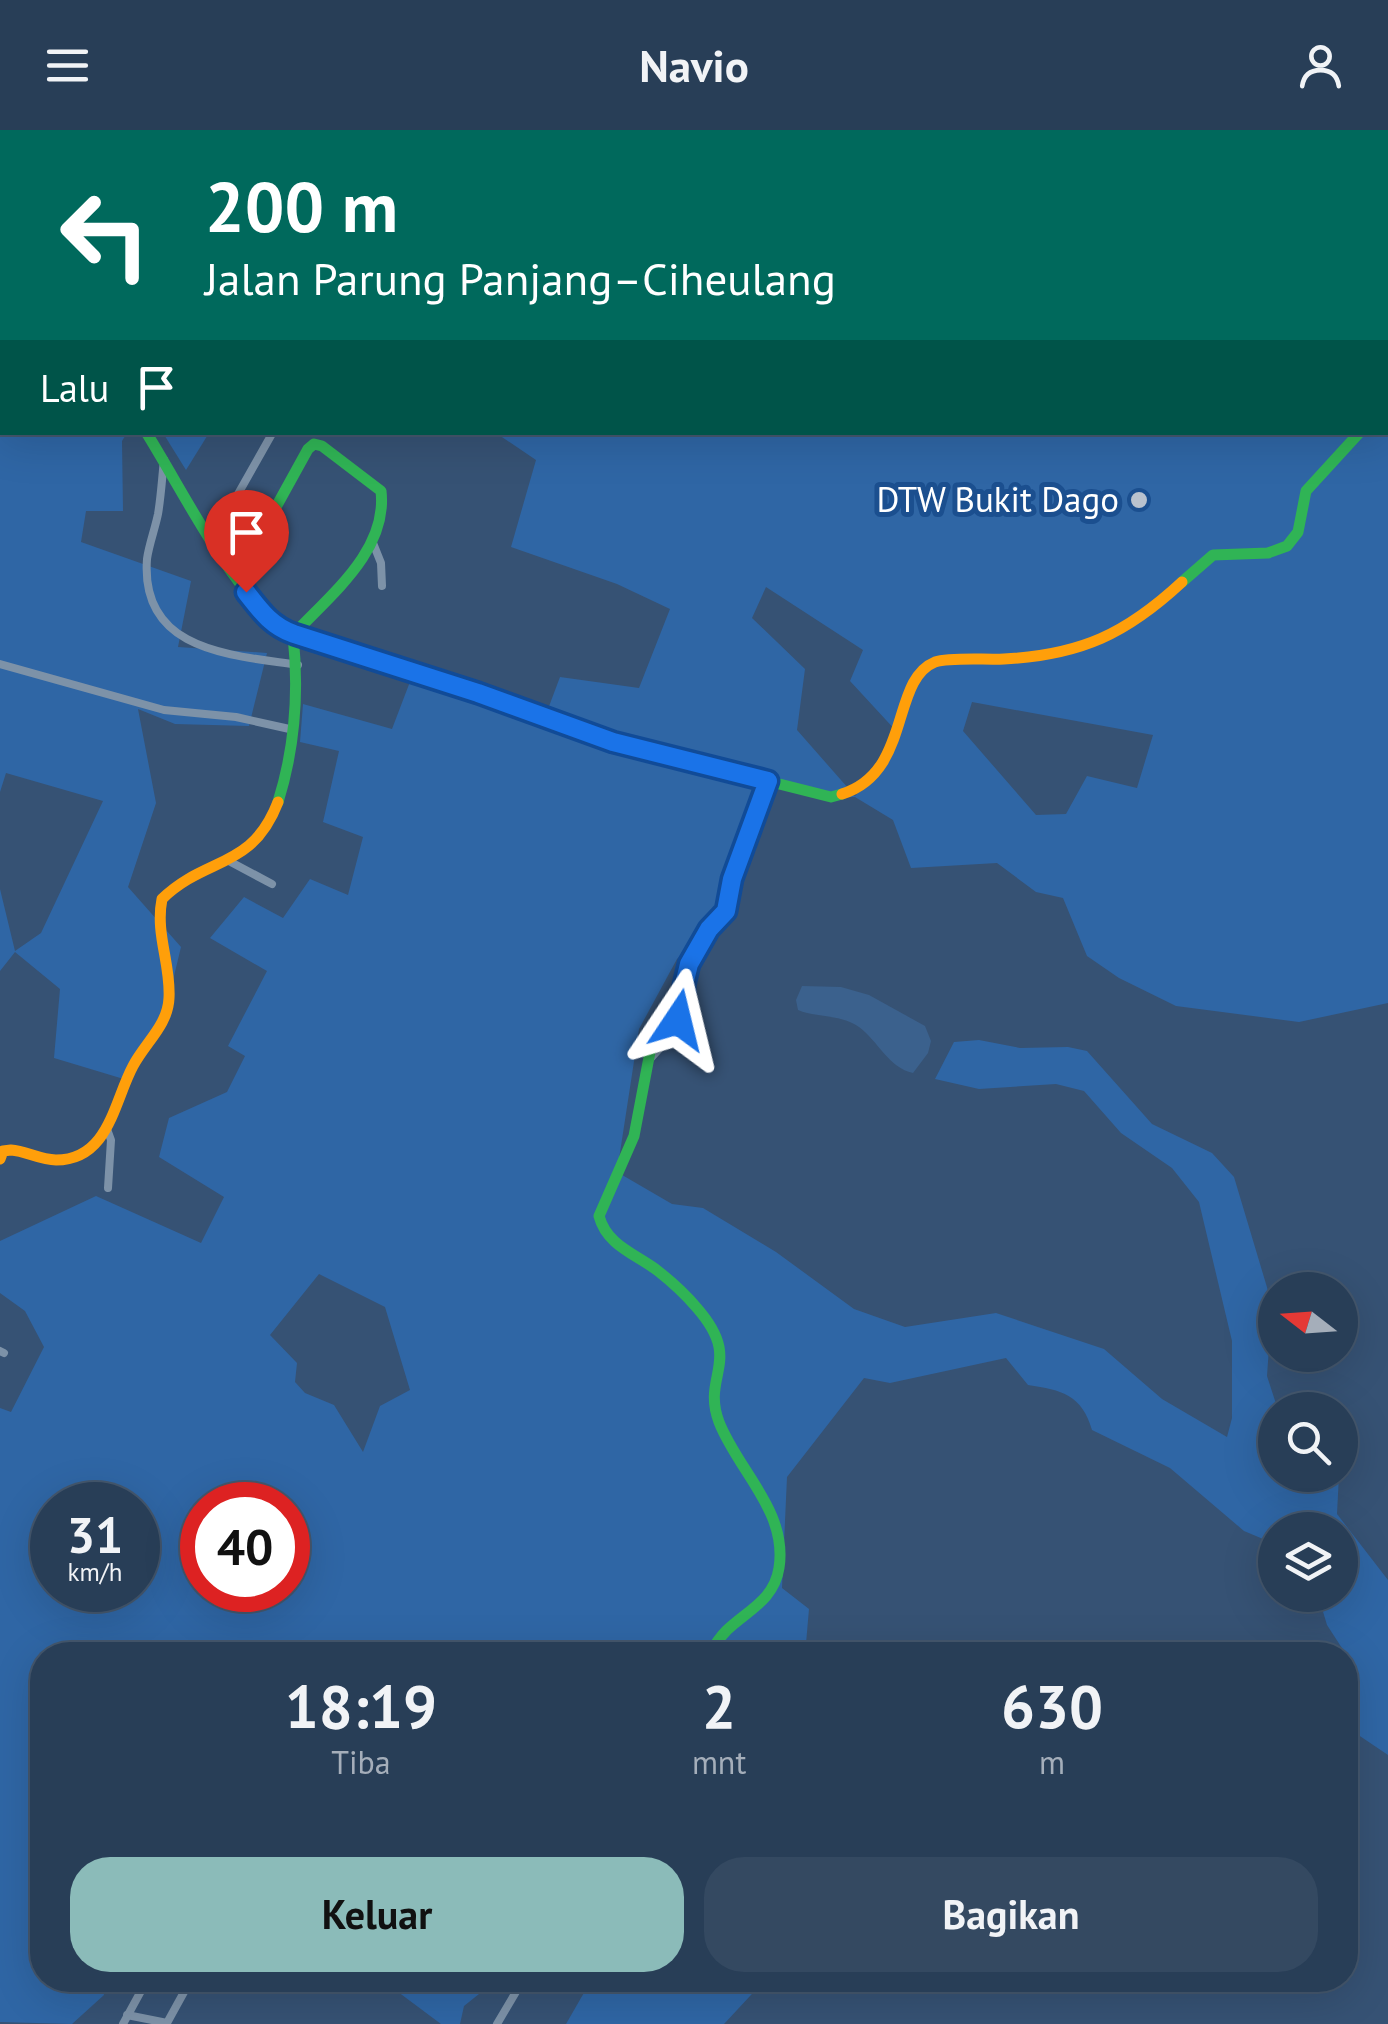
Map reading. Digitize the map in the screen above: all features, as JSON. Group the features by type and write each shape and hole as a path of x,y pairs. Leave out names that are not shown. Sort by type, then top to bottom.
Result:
{"street":[{"path":"148,435 229,568 262,614 280,629 478,693 613,742 831,797 860,789 880,768 927,665 1032,658 1079,649 1131,625 1213,555 1227,551 1264,552 1286,546 1301,527 1304,492 1357,435"},
{"path":"212,540 271,435"},
{"path":"1,1154 16,1147 63,1160 96,1144 106,1129 132,1068 168,1009 159,927 162,899 190,874 250,847 265,827 286,777 294,730 298,665 294,634 373,543 383,512 381,491 314,444 264,527 229,568"},
{"path":"164,460 148,556 148,588 158,609 174,632 212,652 298,665"},
{"path":"373,543 381,563 382,586"},
{"path":"0,664 164,710 236,717 294,730"},
{"path":"718,1642 727,1630 752,1613 771,1592 776,1580 777,1537 770,1511 716,1412 724,1358 716,1334 680,1290 616,1246 600,1226 599,1216 636,1133 649,1060 648,1044 654,1031 670,1026 684,1009 684,985 694,952 726,911 732,879 768,781"},
{"path":"227,860 272,884"},
{"path":"106,1129 111,1140 108,1188"},
{"path":"140,1992 125,2020 167,2023 184,1992"},
{"path":"497,2024 515,1992"}],"shaded area":[{"path":"0,435 126,435 122,441 123,511 86,511 81,542 191,581 178,647 267,653 249,726 175,724 138,709 156,803 128,887 181,947 171,1017 127,1080 54,1058 60,989 15,952 0,971 0,889 15,951 41,933 103,801 6,773 0,792"},
{"path":"164,435 208,435 186,470"},
{"path":"499,435 1388,435 1388,1003 1299,1022 1176,1006 1119,978 1087,956 1063,898 1036,892 997,863 911,868 893,820 855,797 824,797 764,780 721,914 677,959 639,1029 617,1172 672,1204 703,1208 776,1252 854,1309 905,1327 996,1313 1104,1349 1162,1399 1227,1437 1232,1418 1232,1341 1199,1202 1172,1168 1121,1133 1084,1091 1056,1084 979,1089 935,1079 954,1042 979,1040 1020,1048 1068,1047 1087,1051 1152,1124 1212,1153 1234,1177 1262,1272 1258,1272 1258,1372 1267,1372 1272,1392 1258,1392 1258,1492 1338,1492 1337,1512 1258,1512 1258,1537 1244,1531 1170,1468 1092,1430 1083,1409 1069,1396 1028,1385 1006,1358 890,1383 864,1378 787,1477 782,1588 809,1609 806,1642 30,1642 30,1992 104,1995 72,2024 0,2022 0,1408 11,1412 44,1347 25,1311 0,1293 0,1241 96,1196 201,1243 224,1197 159,1157 169,1118 227,1092 245,1056 228,1046 267,971 210,938 244,897 283,918 310,879 348,895 363,837 323,822 339,751 300,742 303,704 392,729 416,666 548,709 560,677 639,688 670,609 617,584 511,547 536,460","holes":["766,587 863,650 850,681 898,733 881,770 855,796 797,730 805,669 752,618","972,702 1153,735 1137,788 1087,776 1066,814 1036,815 963,731","319,1274 385,1307 410,1390 380,1406 363,1452 334,1405 305,1393 295,1382 297,1363 270,1335"]},
{"path":"802,986 841,987 869,995 925,1026 931,1041 928,1053 913,1073 905,1070 852,1023 798,1010 796,1000"},
{"path":"1358,1541 1388,1580 1388,1755 1358,1735 1358,1642 1338,1642 1323,1612 1358,1612"},
{"path":"398,1992 482,1992 464,2006 460,2024 441,2024"},
{"path":"584,1992 754,1992 724,2024 566,2024"}],"traffic: fast":[{"path":"148,435 223,560 280,629 478,693 613,742 831,797 842,794"},
{"path":"1182,582 1213,555 1268,553 1287,546 1298,532 1306,491 1357,435"},
{"path":"229,568 265,527 314,444 381,491 381,513 366,552 339,588 293,635 294,720 278,802"},
{"path":"717,1642 772,1588 779,1568 776,1528 719,1422 715,1392 720,1355 711,1326 674,1284 615,1242 599,1216 634,1136 654,1031 670,1026 684,1009 689,964 709,929 726,911 732,879 768,781"}],"traffic: slow":[{"path":"842,794 864,783 880,767 911,687 921,672 935,662 1031,657 1079,647 1121,628 1182,582"},
{"path":"0,1159 3,1151 11,1150 50,1160 74,1157 99,1139 133,1066 168,1008 169,985 160,924 162,899 255,840 278,802"}],"place":[{"name":"DTW Bukit Dago","path":"1139,500"}],"route":[{"path":"246,592 262,614 280,629 478,693 613,742 768,781 732,879 726,911 709,929 689,964 684,1009 678,1020"}]}
